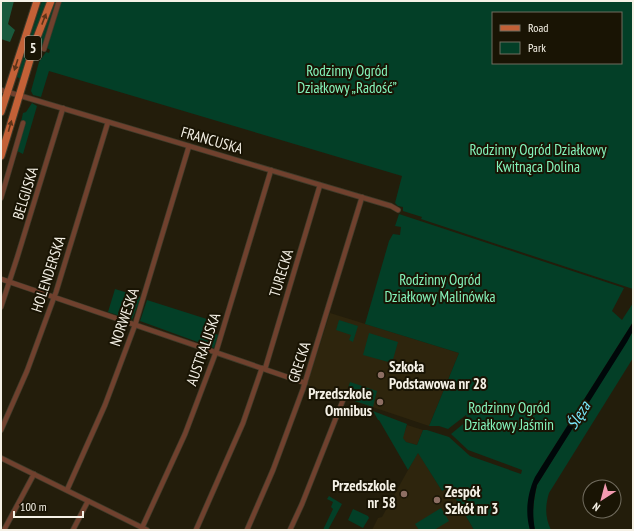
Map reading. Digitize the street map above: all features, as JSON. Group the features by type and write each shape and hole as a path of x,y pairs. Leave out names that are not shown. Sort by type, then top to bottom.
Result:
{"main road":[{"name":"5","path":"1,112 4,91 37,1"},
{"name":"5","path":"1,156 36,40 51,1"}],"street":[{"path":"44,49 59,1"},
{"name":"FRANCUSKA","path":"4,91 320,184 394,207 398,210"},
{"name":"BELGIJSKA","path":"1,308 63,108"},
{"name":"HOLENDERSKA","path":"1,430 27,371 54,297 108,122"},
{"path":"1,198 22,123"},
{"name":"NORWESKA","path":"67,490 107,399 135,325 189,146"},
{"name":"AUSTRALIJSKA","path":"144,529 185,434 216,352 271,170"},
{"name":"TURECKA","path":"196,530 243,423 263,368 320,184"},
{"name":"GRECKA","path":"247,530 273,470 305,383 362,197"},
{"path":"1,279 305,383"},
{"path":"290,530 302,504 343,400"},
{"path":"1,458 144,529"},
{"path":"4,530 34,474"},
{"path":"73,530 88,501"}],"shaded area":[{"name":"Szkoła Podstawowa nr 28","path":"330,313 459,353 429,426 307,385"},
{"path":"407,425 423,430 417,445 406,442 402,438"},
{"name":"Zespół Szkół nr 3","path":"418,452 442,491 449,487 474,530 372,530 378,518 382,517"}],"green space":[{"path":"1,1 14,1 8,24 15,30 10,42 1,39"},
{"path":"42,1 47,1 21,79 17,77"},
{"path":"54,1 57,1 42,48 37,51 38,43"},
{"path":"61,1 633,1 633,289 421,219 422,217 403,211 403,207 398,206 395,203 402,176 49,71 41,97 33,95 31,91 39,62 46,52 49,53 50,50 47,48"},
{"path":"32,103 37,106 23,154 17,151 25,123 21,122 23,113 26,112"},
{"path":"399,214 624,288 612,311 622,320 633,303 633,322 540,469 528,501 530,530 474,530 449,487 442,491 418,453 408,470 373,411 407,424 403,438 406,442 417,445 423,430 427,430 449,437 470,456 521,474 522,470 468,450 451,434 468,420 466,415 448,429 439,426 429,426 459,353 365,324 389,241 393,234 400,235 401,227 395,226"},
{"path":"115,289 141,297 132,320 108,312"},
{"path":"147,300 213,321 210,331 218,335 214,348 140,321"},
{"path":"339,320 358,326 353,342 349,340 351,335 336,330"},
{"path":"633,331 633,358 549,493 546,512 551,530 535,530 533,513 537,485"},
{"path":"369,333 398,342 392,363 363,355"},
{"path":"350,382 377,391 373,407 345,398"},
{"path":"329,496 342,504 328,530 323,530 333,509 331,507 333,502 327,499"},
{"path":"441,508 449,521 434,530 419,530 415,524"},
{"path":"353,509 368,516 369,518 363,528 348,520"}],"water":[{"name":"Ślęza","path":"633,322 633,331 627,342 537,485 533,508 535,530 530,530 527,510 530,490 535,477"}],"place":[{"name":"Szkoła Podstawowa nr 28","path":"381,375"},
{"name":"Przedszkole Omnibus","path":"380,402"},
{"name":"Przedszkole nr 58","path":"404,494"},
{"name":"Zespół Szkół nr 3","path":"437,500"}],"park label":[{"name":"Rodzinny Ogród Działkowy „Radość”","path":"347,78"},
{"name":"Rodzinny Ogród Działkowy Kwitnąca Dolina","path":"538,158"},
{"name":"Rodzinny Ogród Działkowy Malinówka","path":"440,288"},
{"name":"Rodzinny Ogród Działkowy Jaśmin","path":"509,416"}]}
